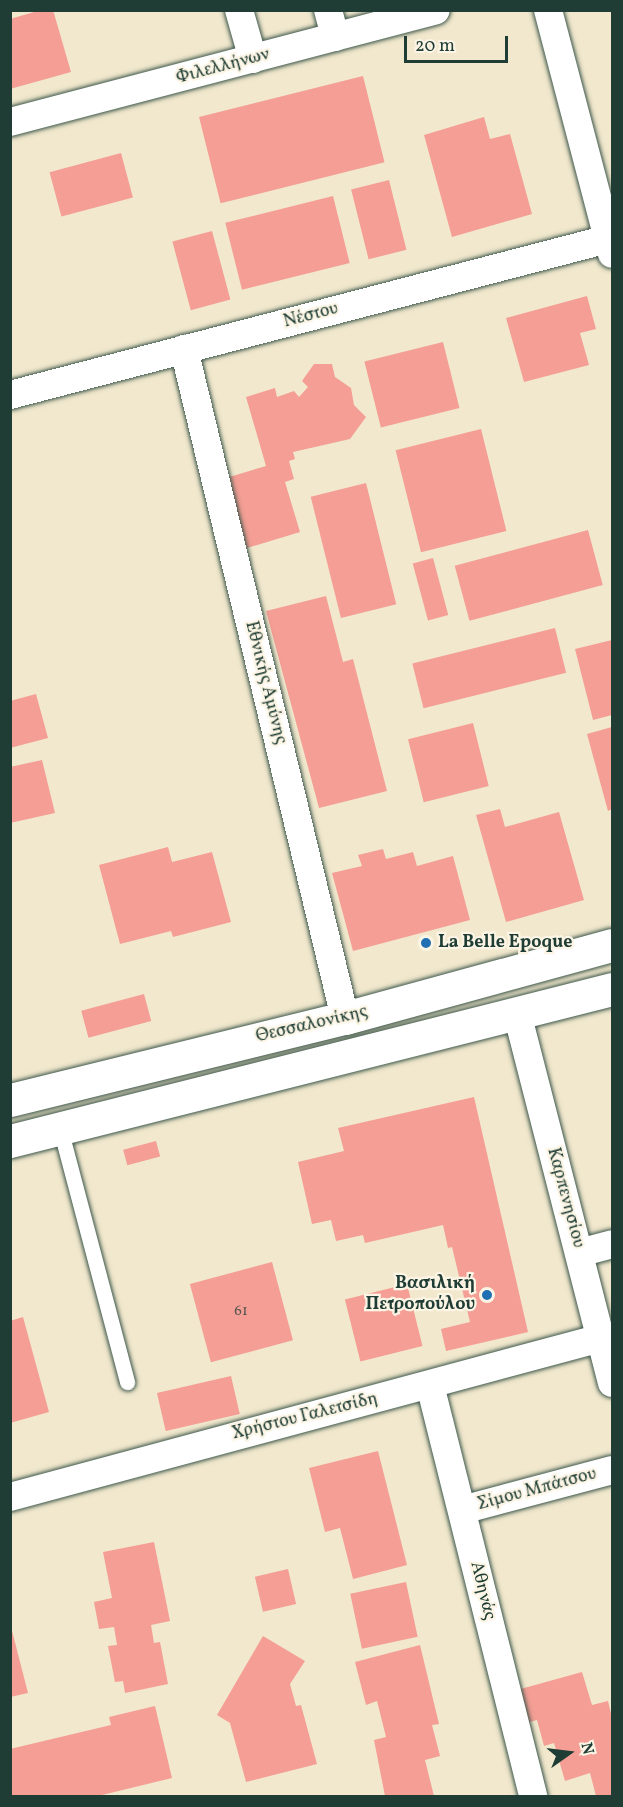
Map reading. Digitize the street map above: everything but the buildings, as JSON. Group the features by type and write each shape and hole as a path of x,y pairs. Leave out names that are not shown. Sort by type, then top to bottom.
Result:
{"main road":[{"name":"Θεσσαλονίκης","path":"10,1100 345,1018 612,945"},
{"name":"Θεσσαλονίκης","path":"10,1141 612,989"}],"street":[{"path":"239,10 253,59"},
{"name":"Φιλελλήνων","path":"10,123 253,59 331,24 436,10"},
{"path":"548,10 611,244"},
{"name":"Νέστου","path":"10,395 184,349 611,244"},
{"name":"Εθνικής Αμύνης","path":"184,349 345,1018"},
{"name":"Καρπενησίου","path":"517,1013 612,1383"},
{"path":"579,1253 612,1244"},
{"name":"Χρήστου Γαλετσίδη","path":"10,1497 601,1338"},
{"name":"Αθηνάς","path":"430,1385 533,1797"},
{"name":"Σίμου Μπάτσου","path":"462,1510 612,1470"}],"lane":[{"path":"60,1128 127,1382"}],"place":[{"name":"La Belle Epoque","path":"426,943"},
{"name":"Βασιλική Πετροπούλου","path":"487,1295"}]}
